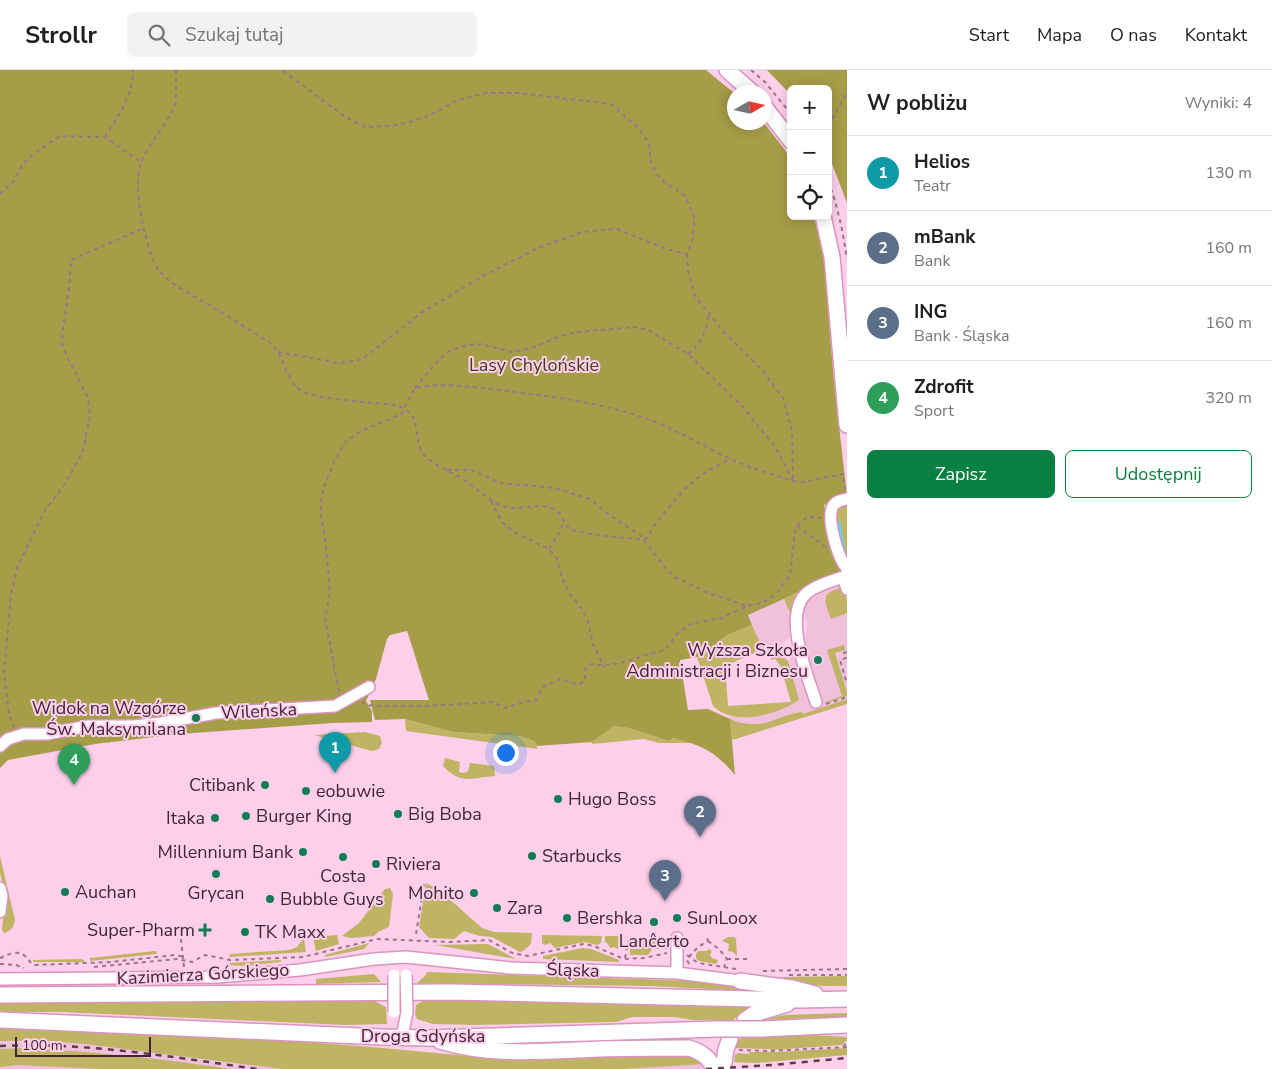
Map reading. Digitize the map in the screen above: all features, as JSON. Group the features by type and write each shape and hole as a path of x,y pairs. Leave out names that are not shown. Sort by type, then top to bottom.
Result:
{"main road":[{"path":"727,70 744,85"},
{"path":"772,116 787,136"},
{"path":"824,220 832,258 847,425"},
{"path":"741,975 840,999"},
{"path":"0,995 451,992 801,1000 840,999"},
{"path":"745,1020 754,1014 801,1000"},
{"name":"Droga Gdyńska","path":"0,1020 382,1038 847,1025"},
{"path":"429,1038 460,1047 517,1052 622,1048 689,1048 705,1055 715,1069"},
{"path":"723,1069 726,1049 732,1045"}],"street":[{"path":"847,499 836,502 832,507 831,520 846,574 847,589"},
{"path":"821,703 800,649 796,629 798,609 801,600 808,592 846,574"},
{"name":"Wileńska","path":"16,735 47,734 88,726 134,726 216,713 330,707 339,705 369,688"},
{"path":"0,746 16,735"},
{"path":"0,888 2,896 0,912"},
{"path":"676,973 677,938"},
{"path":"402,1037 407,1012 406,957"},
{"name":"Śląska","path":"406,957 511,968 741,975"},
{"name":"Kazimierza Górskiego","path":"0,980 217,977 300,970 406,957"},
{"path":"393,958 394,1012 402,1037"}],"path":[{"path":"105,137 122,111 133,80 133,70"},
{"path":"176,70 176,100 174,108 141,162 138,199 149,249 161,273 182,289 272,345 278,352 292,380 304,392 337,399 396,405 405,408 416,422 420,448 425,457 470,484 491,502 507,508 541,507 555,509 561,515 563,522 561,530 549,549"},
{"path":"282,70 344,116 365,127 391,126 410,122 458,100 486,93 520,93 611,104 637,126 649,143 651,163 659,178 684,196 695,219 692,241 687,254 688,271 695,296 721,329 761,369 783,398 792,432 793,481"},
{"path":"751,70 765,82 787,109"},
{"path":"832,119 847,93"},
{"path":"0,194 14,181 23,164 60,136 105,137 141,162"},
{"path":"832,190 843,233 847,259"},
{"path":"16,735 10,714 4,673 11,595 17,568 44,510 65,484 83,451 90,415 88,398 62,344 71,260 108,242 144,228"},
{"path":"278,352 339,363 361,360 421,313 483,276 538,248 582,232 617,229 666,250 687,254"},
{"path":"688,354 698,346 706,332 709,313"},
{"path":"793,481 776,448 742,406 688,354 648,330 636,327 576,332 560,336 532,348 510,352 481,344 451,350 440,358 415,388 401,414 362,431 345,442 324,487 321,517 326,545 330,593 326,618 337,684 347,699 366,705 426,706 493,702 504,708 536,700 543,687 560,679 579,685 586,680 585,669 591,664 604,666 635,660 647,654 665,650 678,633 690,624 721,618 747,606 762,603 775,595 790,575 794,532 797,526 807,517 816,516 831,520"},
{"path":"415,388 434,384 559,397 602,405 650,420 684,434 731,460 793,481 803,482 843,474 847,499"},
{"path":"646,540 658,519 679,496 708,470 731,460"},
{"path":"446,470 472,470 500,483 555,488 590,499 646,540 663,565 674,577 706,592 747,606"},
{"path":"491,502 502,522 514,532 549,549 557,559 562,578 570,594 585,615 593,644 604,666"},
{"path":"563,522 570,528 597,534 646,540"},
{"path":"797,526 840,558"},
{"path":"847,652 844,653 846,658 840,660 847,684"},
{"path":"821,703 847,697"},
{"path":"416,934 424,884"},
{"path":"623,966 630,936"},
{"path":"707,936 708,941 719,949 727,959"},
{"path":"181,939 184,967"},
{"path":"93,968 177,959 184,962 192,962 205,955 230,960 303,957 378,939 450,942 489,940 512,953 528,956 588,944 624,959 634,960 672,953"},
{"path":"708,941 698,946 690,957 698,963 724,968 741,975"},
{"path":"0,958 19,953 25,956 31,964 35,965 111,962 175,954 184,957"},
{"path":"724,968 727,959"},
{"path":"727,959 749,959"},
{"path":"0,964 16,965 30,969"},
{"path":"35,969 43,969"},
{"path":"762,971 847,969"},
{"path":"843,1047 847,1042"},
{"path":"732,1045 739,1050 770,1051 847,1047"}],"shaded area":[{"path":"847,502 847,563 833,515 834,509"},
{"name":"Wyższa Szkoła Administracji i Biznesu","path":"842,580 847,599 847,704 732,740 728,707 791,702 780,664 790,660 790,652 801,645 806,636 807,624 803,608 805,600"},
{"path":"841,588 847,599 847,613 831,619 826,599 829,593"},
{"path":"796,594 793,620 784,599"},
{"path":"784,599 793,620 790,637 783,643 767,650 763,649 748,615"},
{"path":"752,625 763,649 725,666 728,706 791,702 780,665 775,659 771,660 771,658 781,655 788,661 799,700 767,714 744,717 732,716 713,706 697,657 727,635"},
{"path":"844,645 845,650 835,653 847,696 825,703 842,696 827,650"},
{"path":"847,699 847,704 732,740 730,719 746,724 762,724 794,713 802,712 803,714"},
{"path":"405,719 453,732 519,736 534,741 538,749 406,731"},
{"path":"614,726 629,728 669,741 673,738 695,743 659,743 644,739 592,744 592,742"},
{"path":"365,732 380,736 382,743 379,749 372,751 314,735"},
{"path":"445,758 460,762 459,772 464,773 468,771 470,763 494,766 495,776 467,779 455,776 443,766"},
{"path":"0,856 15,920 12,928 4,933 2,930 5,897 0,872"},
{"path":"426,883 438,889 482,928 494,932 532,933 531,944 520,952 492,937 480,936 464,931 454,939 429,938 419,927"},
{"path":"390,888 393,894 389,927 374,936 351,938 342,936 359,923 385,889"},
{"path":"337,935 339,944 316,951 313,937"},
{"path":"542,935 602,936 601,943 597,945 584,942 555,948 550,943 545,945 542,943"},
{"path":"605,936 619,936 618,949 610,948 605,942"},
{"path":"728,937 736,939 737,956 733,952 728,951 729,944 722,941"},
{"path":"304,938 306,952 229,957 230,954 289,950 297,947"},
{"path":"630,938 643,941 667,940 667,949 652,949 648,955 630,955"},
{"path":"369,943 364,949 325,957 325,955"},
{"path":"488,944 516,959 435,945"},
{"path":"582,948 591,949 619,960 619,962 543,959 543,956"},
{"path":"709,949 712,951 710,955 712,958 718,960 716,964 699,961 696,958 698,951"},
{"path":"157,952 156,954 90,961 90,958"},
{"path":"81,959 84,962 33,962 33,960"},
{"path":"281,960 281,962 243,966 229,965 227,963"},
{"path":"427,972 697,981 786,993 651,986 417,983"},
{"path":"374,974 381,982 316,984 316,979"},
{"path":"847,976 847,986 822,986 782,981 783,977"},
{"path":"369,998 386,1007 387,1024 345,1025 61,1012 0,1012 0,1000"},
{"path":"426,999 756,1005 743,1011 733,1020 632,1017 616,1022 474,1025 433,1024 417,1019 415,1014 416,1005"},
{"path":"847,1013 847,1017 761,1020 785,1015"},
{"path":"0,1025 250,1038 500,1059 689,1052 706,1064 624,1069 282,1069 85,1044 43,1041 0,1041"},
{"path":"812,1035 847,1037 847,1040 842,1045 772,1050 734,1048 741,1037"},
{"path":"0,1041 43,1041 85,1044 282,1069 0,1069"},
{"path":"27,1048 130,1056 232,1069 102,1069 18,1065 0,1067 0,1049"},
{"path":"847,1048 847,1055 756,1063 734,1062 735,1055 738,1053 749,1054 749,1052"},
{"path":"706,1064 706,1069 624,1069"}],"green space":[{"name":"Lasy Chylońskie","path":"0,70 706,70 727,87 727,130 769,130 787,154 787,220 814,220 823,248 834,382 847,496 824,505 836,556 844,572 748,615 752,625 727,635 697,657 680,660 688,710 708,709 730,719 735,775 708,750 673,738 669,741 629,728 614,726 592,742 537,746 534,741 519,736 453,732 405,719 375,720 370,700 429,700 407,631 390,635 387,639 376,679 366,701 372,711 372,722 180,734 95,744 8,760 0,768"},
{"path":"767,70 847,70 847,203 832,164 832,85 787,85 787,91"}],"water":[{"path":"840,521 846,554 840,555 833,523"}],"railway":[{"path":"0,1046 32,1045 97,1048 257,1069"},
{"path":"706,1069 847,1058"}],"place":[{"name":"Wyższa Szkoła Administracji i Biznesu","path":"818,660"},
{"name":"Widok na Wzgórze Św. Maksymilana","path":"196,718"},
{"name":"Helios","path":"335,773"},
{"name":"Zdrofit","path":"74,785"},
{"name":"Citibank","path":"265,785"},
{"name":"eobuwie","path":"306,791"},
{"name":"Hugo Boss","path":"558,799"},
{"name":"Big Boba","path":"398,814"},
{"name":"Burger King","path":"246,816"},
{"name":"Itaka","path":"215,818"},
{"name":"mBank","path":"700,837"},
{"name":"Millennium Bank","path":"303,852"},
{"name":"Starbucks","path":"532,856"},
{"name":"Costa","path":"343,857"},
{"name":"Riviera","path":"376,864"},
{"name":"Grycan","path":"216,874"},
{"name":"Auchan","path":"65,892"},
{"name":"Mohito","path":"474,893"},
{"name":"Bubble Guys","path":"270,899"},
{"name":"ING","path":"665,901"},
{"name":"Zara","path":"497,908"},
{"name":"Bershka","path":"567,918"},
{"name":"SunLoox","path":"677,918"},
{"name":"Lanĉerto","path":"654,922"},
{"name":"Super-Pharm","path":"205,930"},
{"name":"TK Maxx","path":"245,932"}]}
